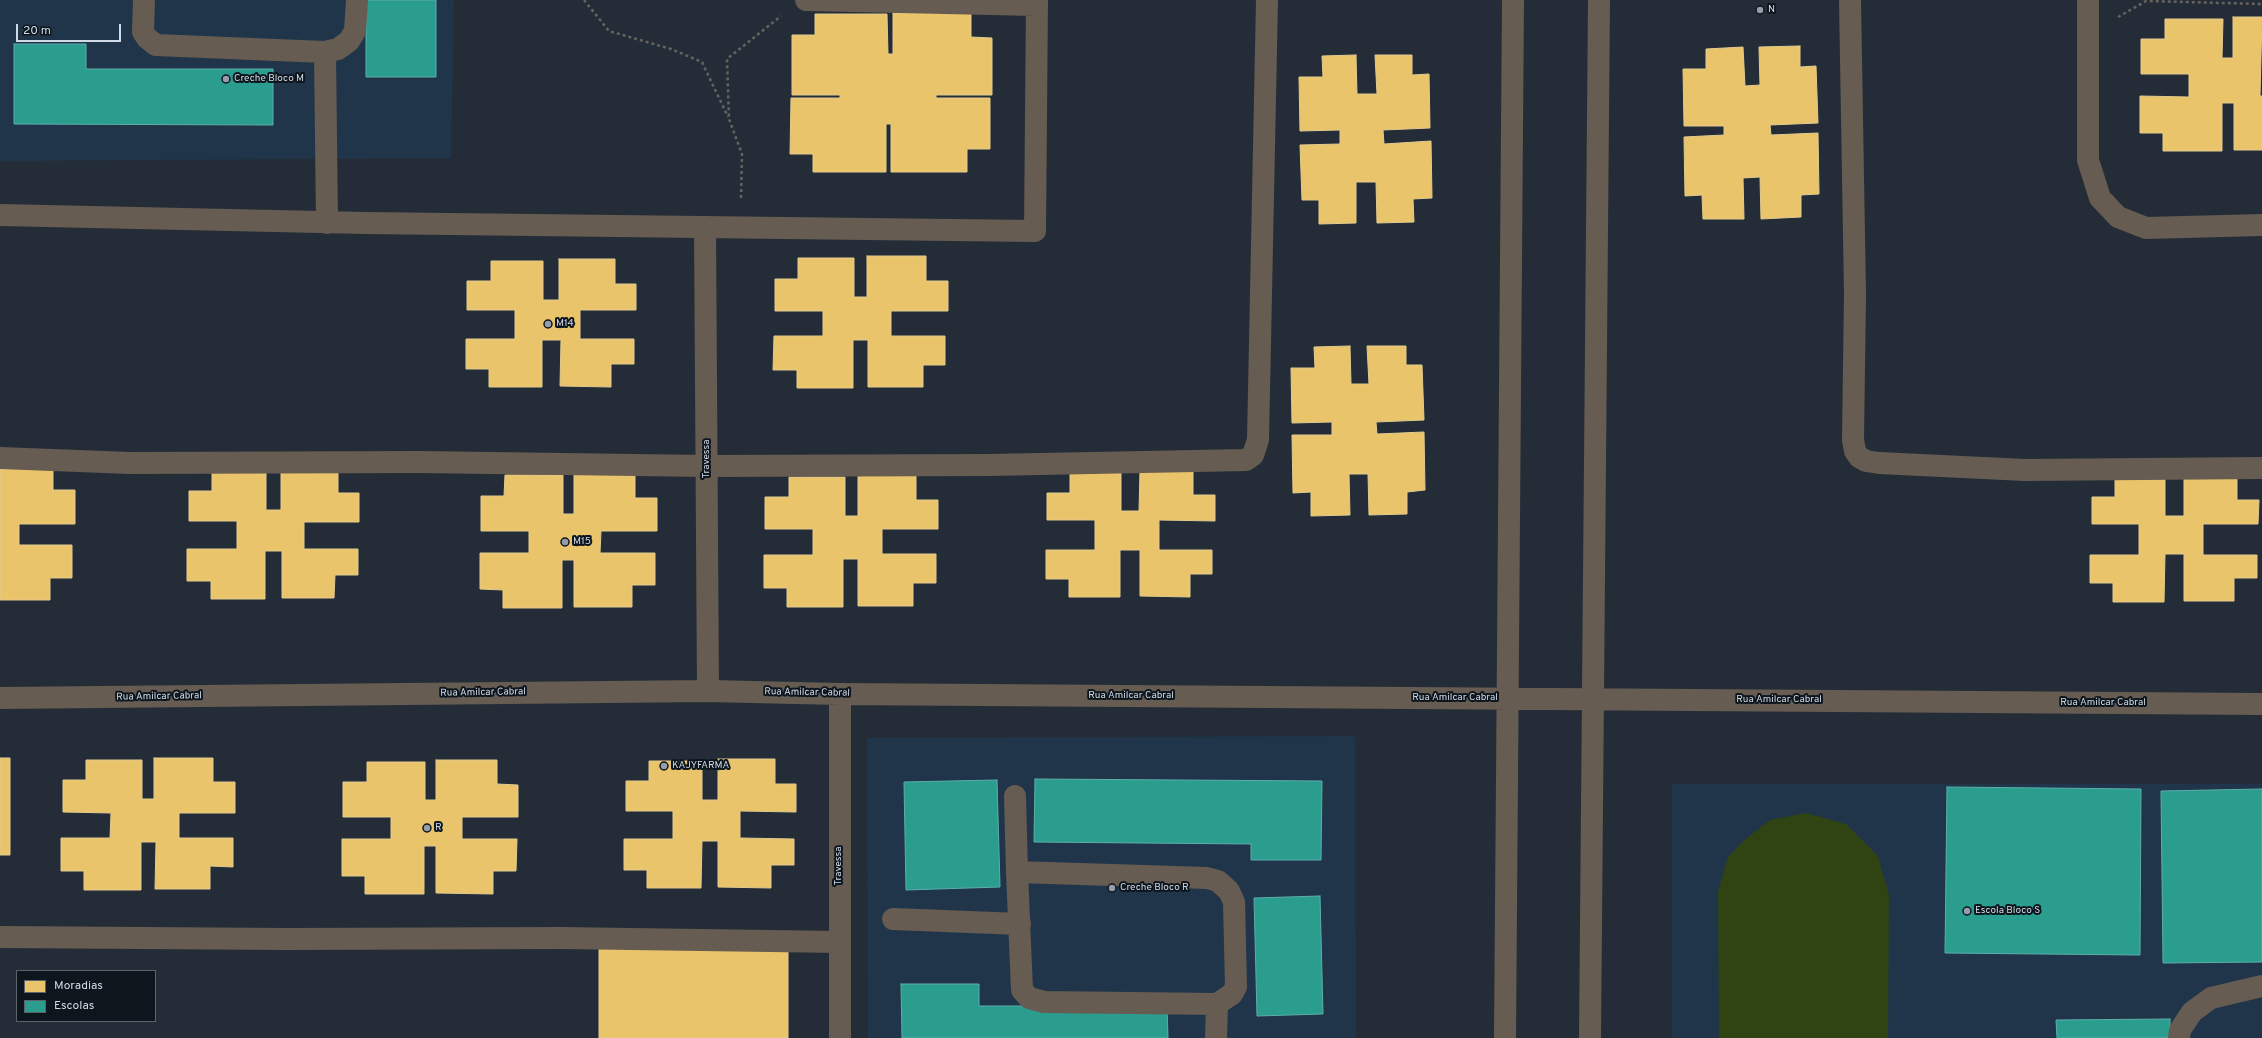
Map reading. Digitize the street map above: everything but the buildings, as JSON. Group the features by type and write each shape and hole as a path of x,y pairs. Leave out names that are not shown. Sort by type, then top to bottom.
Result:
{"street":[{"path":"144,0 144,32 147,38 156,45 325,52 338,49 349,41 355,31 357,0"},
{"path":"0,215 327,223 1035,231 1037,2 807,0"},
{"path":"0,458 130,463 419,462 708,466 1237,462 1246,460 1253,456 1258,440 1267,0"},
{"path":"1505,1038 1513,0"},
{"path":"1590,1038 1599,0"},
{"path":"1850,0 1854,294 1853,440 1855,451 1859,457 1866,461 1879,463 2025,470 2262,468"},
{"path":"2088,0 2088,160 2100,198 2118,217 2146,228 2262,225"},
{"path":"325,52 327,223"},
{"name":"Travessa","path":"705,227 708,466 708,691"},
{"name":"Rua Amilcar Cabral","path":"0,698 708,691 840,694 2262,704"},
{"name":"Travessa","path":"840,694 840,1038"},
{"path":"1015,796 1017,872 1022,990 1029,998 1044,1002 1217,1004 1232,994 1236,987 1234,902 1229,891 1218,881 1207,878 1017,872"},
{"path":"893,919 1020,924"},
{"path":"0,937 286,939 562,938 839,942"},
{"path":"2179,1038 2180,1030 2192,1012 2211,998 2262,986"},
{"path":"1216,1038 1217,1004"}],"path":[{"path":"584,0 609,31 671,49 702,62 729,119 742,154 740,228"},
{"path":"729,119 727,59 777,18 807,0"},
{"path":"2115,18 2146,1 2262,4"}],"shaded area":[{"name":"Creche Bloco M","path":"0,0 454,0 451,158 0,161"},
{"name":"Creche Bloco R","path":"1355,736 1356,1038 868,1038 867,738"},
{"name":"Escola Bloco S","path":"1672,784 2262,784 2262,1038 1672,1038"}],"green space":[{"path":"1806,813 1846,824 1878,856 1889,895 1888,1038 1719,1038 1718,891 1728,857 1743,841 1770,820"}],"place":[{"name":"N","path":"1760,10"},
{"name":"Creche Bloco M","path":"226,79"},
{"name":"M14","path":"548,324"},
{"name":"M15","path":"565,542"},
{"name":"KAJYFARMA","path":"664,766"},
{"name":"R","path":"427,828"},
{"name":"Creche Bloco R","path":"1112,888"},
{"name":"Escola Bloco S","path":"1967,911"}]}
